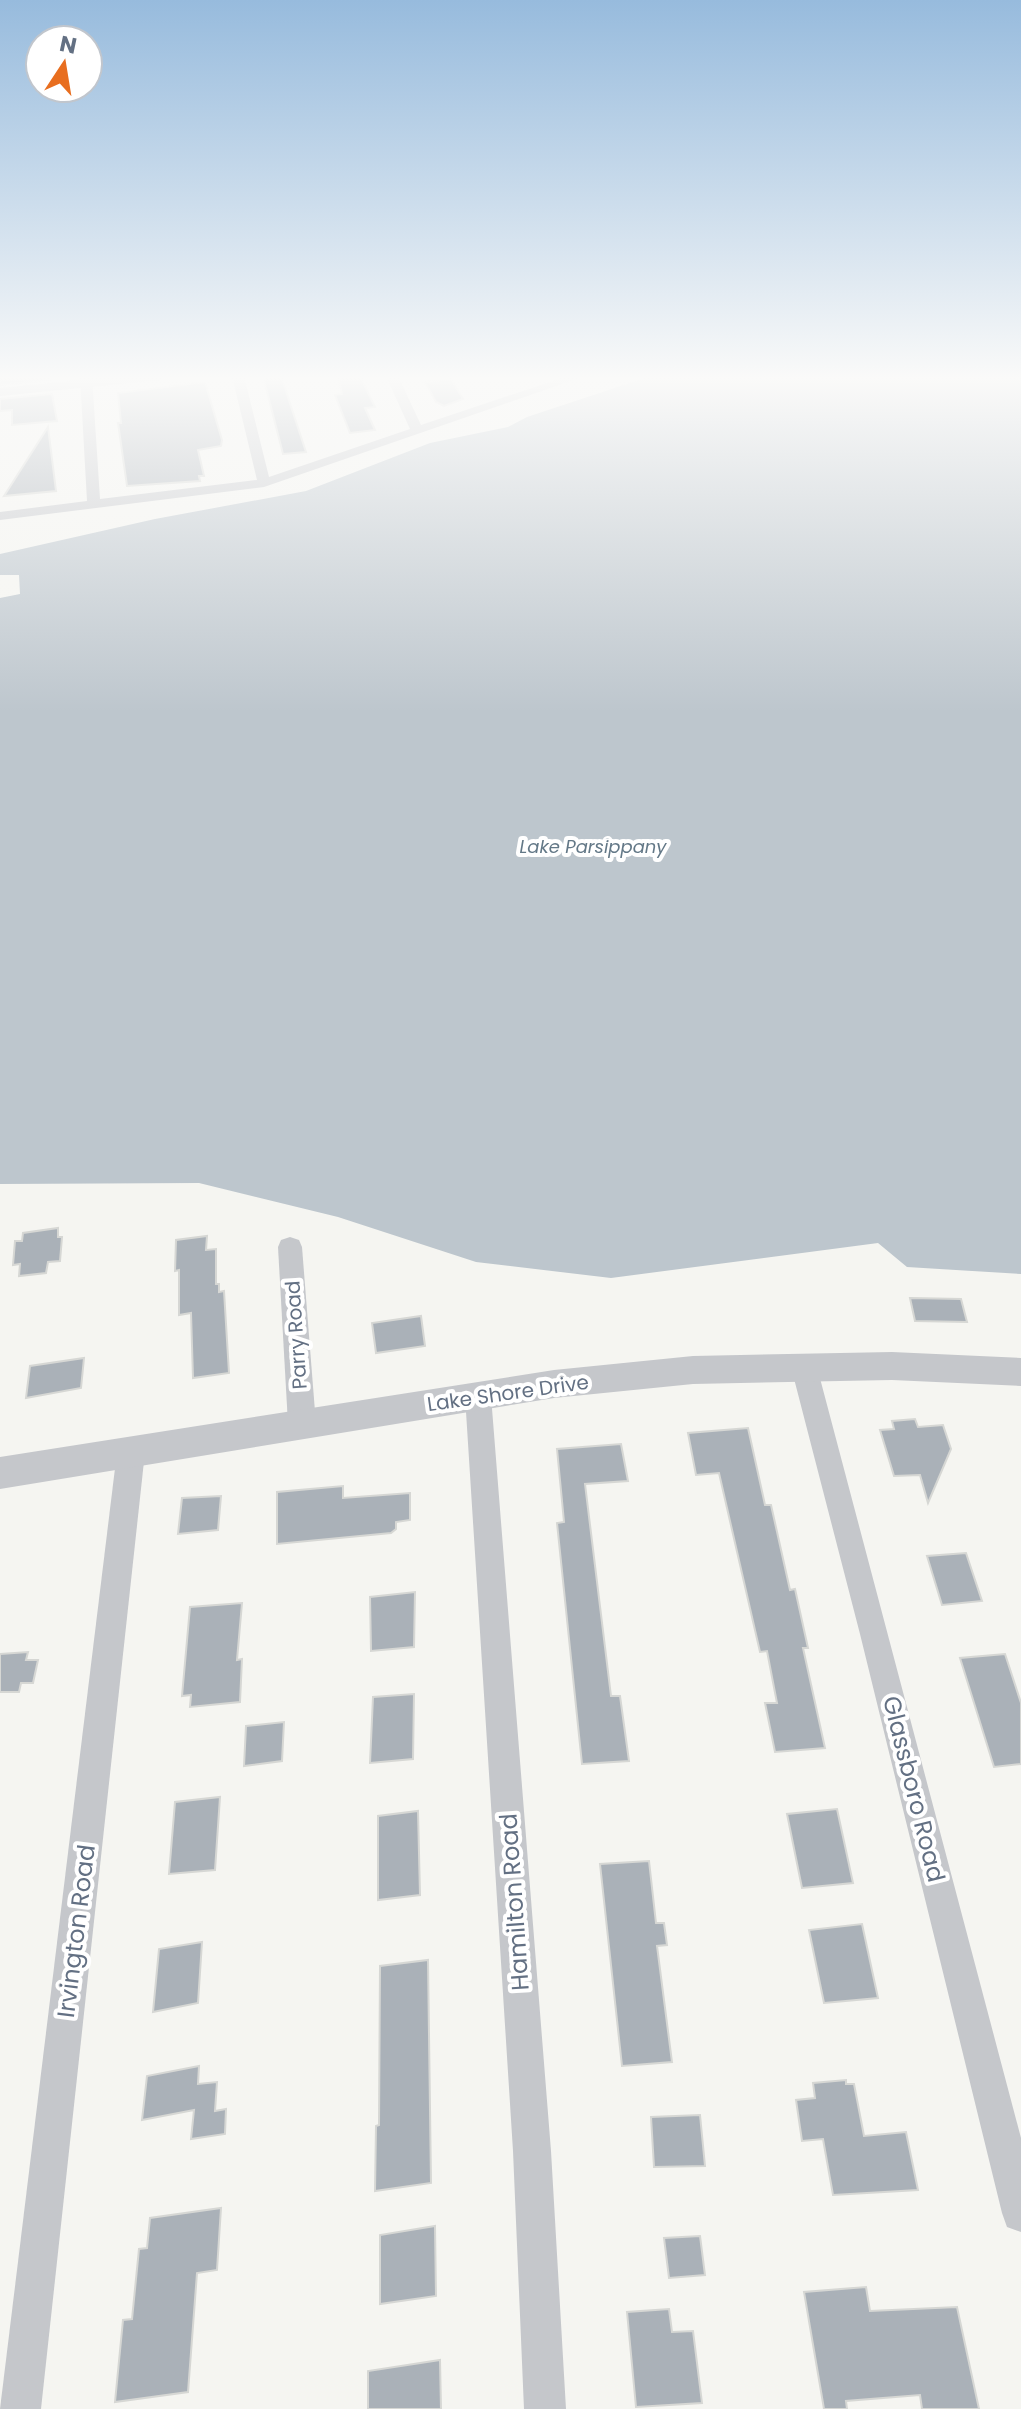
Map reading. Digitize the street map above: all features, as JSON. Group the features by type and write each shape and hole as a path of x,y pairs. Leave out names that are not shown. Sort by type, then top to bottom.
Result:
{"street":[{"path":"93,488 94,504"},
{"path":"0,516 220,488"},
{"name":"Parry Road","path":"290,1247 302,1424"},
{"name":"Lake Shore Drive","path":"0,1473 554,1384 693,1370 892,1366 1021,1372"},
{"name":"Glassboro Road","path":"804,1367 875,1634 1021,2213"},
{"name":"Hamilton Road","path":"478,1396 531,2135 545,2409"},
{"name":"Irvington Road","path":"20,2409 131,1452"}],"water":[{"name":"Lake Parsippany","path":"313,488 1021,488 1021,1274 907,1267 878,1243 611,1278 476,1262 338,1217 199,1183 0,1184 0,598 20,594 19,575 0,575 0,554 155,519"}],"building":[{"path":"9,488 56,488 56,491 4,496"},
{"path":"58,1228 58,1237 62,1237 60,1261 48,1262 46,1273 19,1276 20,1264 13,1265 15,1241 22,1241 23,1233"},
{"path":"207,1236 206,1250 216,1249 216,1284 219,1284 219,1292 224,1291 229,1373 193,1378 191,1313 179,1315 176,1240"},
{"path":"910,1298 961,1299 967,1322 915,1321"},
{"path":"421,1316 425,1346 376,1353 372,1323"},
{"path":"84,1358 81,1388 26,1398 30,1366"},
{"path":"915,1419 918,1427 943,1425 951,1449 928,1503 920,1475 894,1476 880,1430 894,1429 892,1421"},
{"path":"748,1428 765,1505 771,1505 790,1590 795,1589 808,1648 803,1648 825,1748 775,1752 765,1703 777,1703 767,1651 760,1652 719,1473 696,1475 688,1433"},
{"path":"621,1444 628,1481 585,1484 611,1696 620,1696 629,1761 582,1764 557,1523 564,1522 557,1449"},
{"path":"343,1486 343,1498 410,1493 410,1520 396,1522 396,1529 391,1533 277,1544 277,1492"},
{"path":"221,1496 218,1530 178,1534 182,1498"},
{"path":"966,1553 982,1601 942,1605 927,1556"},
{"path":"415,1592 414,1647 371,1651 370,1597"},
{"path":"242,1603 237,1660 242,1659 240,1702 190,1707 191,1695 182,1696 190,1607"},
{"path":"28,1652 26,1660 38,1660 33,1683 21,1683 19,1692 0,1692 0,1654"},
{"path":"1005,1654 1021,1703 1021,1764 994,1767 960,1658"},
{"path":"414,1694 413,1759 370,1763 373,1697"},
{"path":"284,1722 282,1761 244,1766 246,1726"},
{"path":"220,1797 215,1870 169,1874 175,1802"},
{"path":"837,1809 853,1883 802,1888 787,1814"},
{"path":"418,1811 420,1895 378,1900 378,1816"},
{"path":"649,1861 656,1923 664,1923 667,1945 657,1946 672,2062 622,2066 600,1864"},
{"path":"862,1924 878,1998 824,2003 809,1930"},
{"path":"202,1942 198,2003 153,2012 159,1949"},
{"path":"428,1960 431,2183 375,2191 376,2126 379,2125 380,1966"},
{"path":"199,2066 198,2084 217,2082 215,2111 226,2109 225,2134 191,2139 194,2110 142,2120 147,2076"},
{"path":"846,2080 846,2084 854,2084 864,2136 906,2132 918,2190 833,2195 823,2139 802,2141 796,2100 815,2098 813,2083"},
{"path":"700,2115 705,2166 654,2167 651,2117"},
{"path":"221,2208 217,2270 197,2273 188,2392 115,2402 123,2320 132,2319 139,2249 147,2248 150,2218"},
{"path":"435,2226 436,2296 380,2304 380,2235"},
{"path":"700,2236 705,2275 669,2278 664,2238"},
{"path":"866,2287 870,2311 957,2307 979,2409 922,2409 920,2395 846,2401 847,2409 824,2409 804,2292"},
{"path":"669,2309 672,2332 693,2331 702,2403 636,2407 627,2312"},
{"path":"440,2360 441,2409 368,2409 368,2371"}]}
